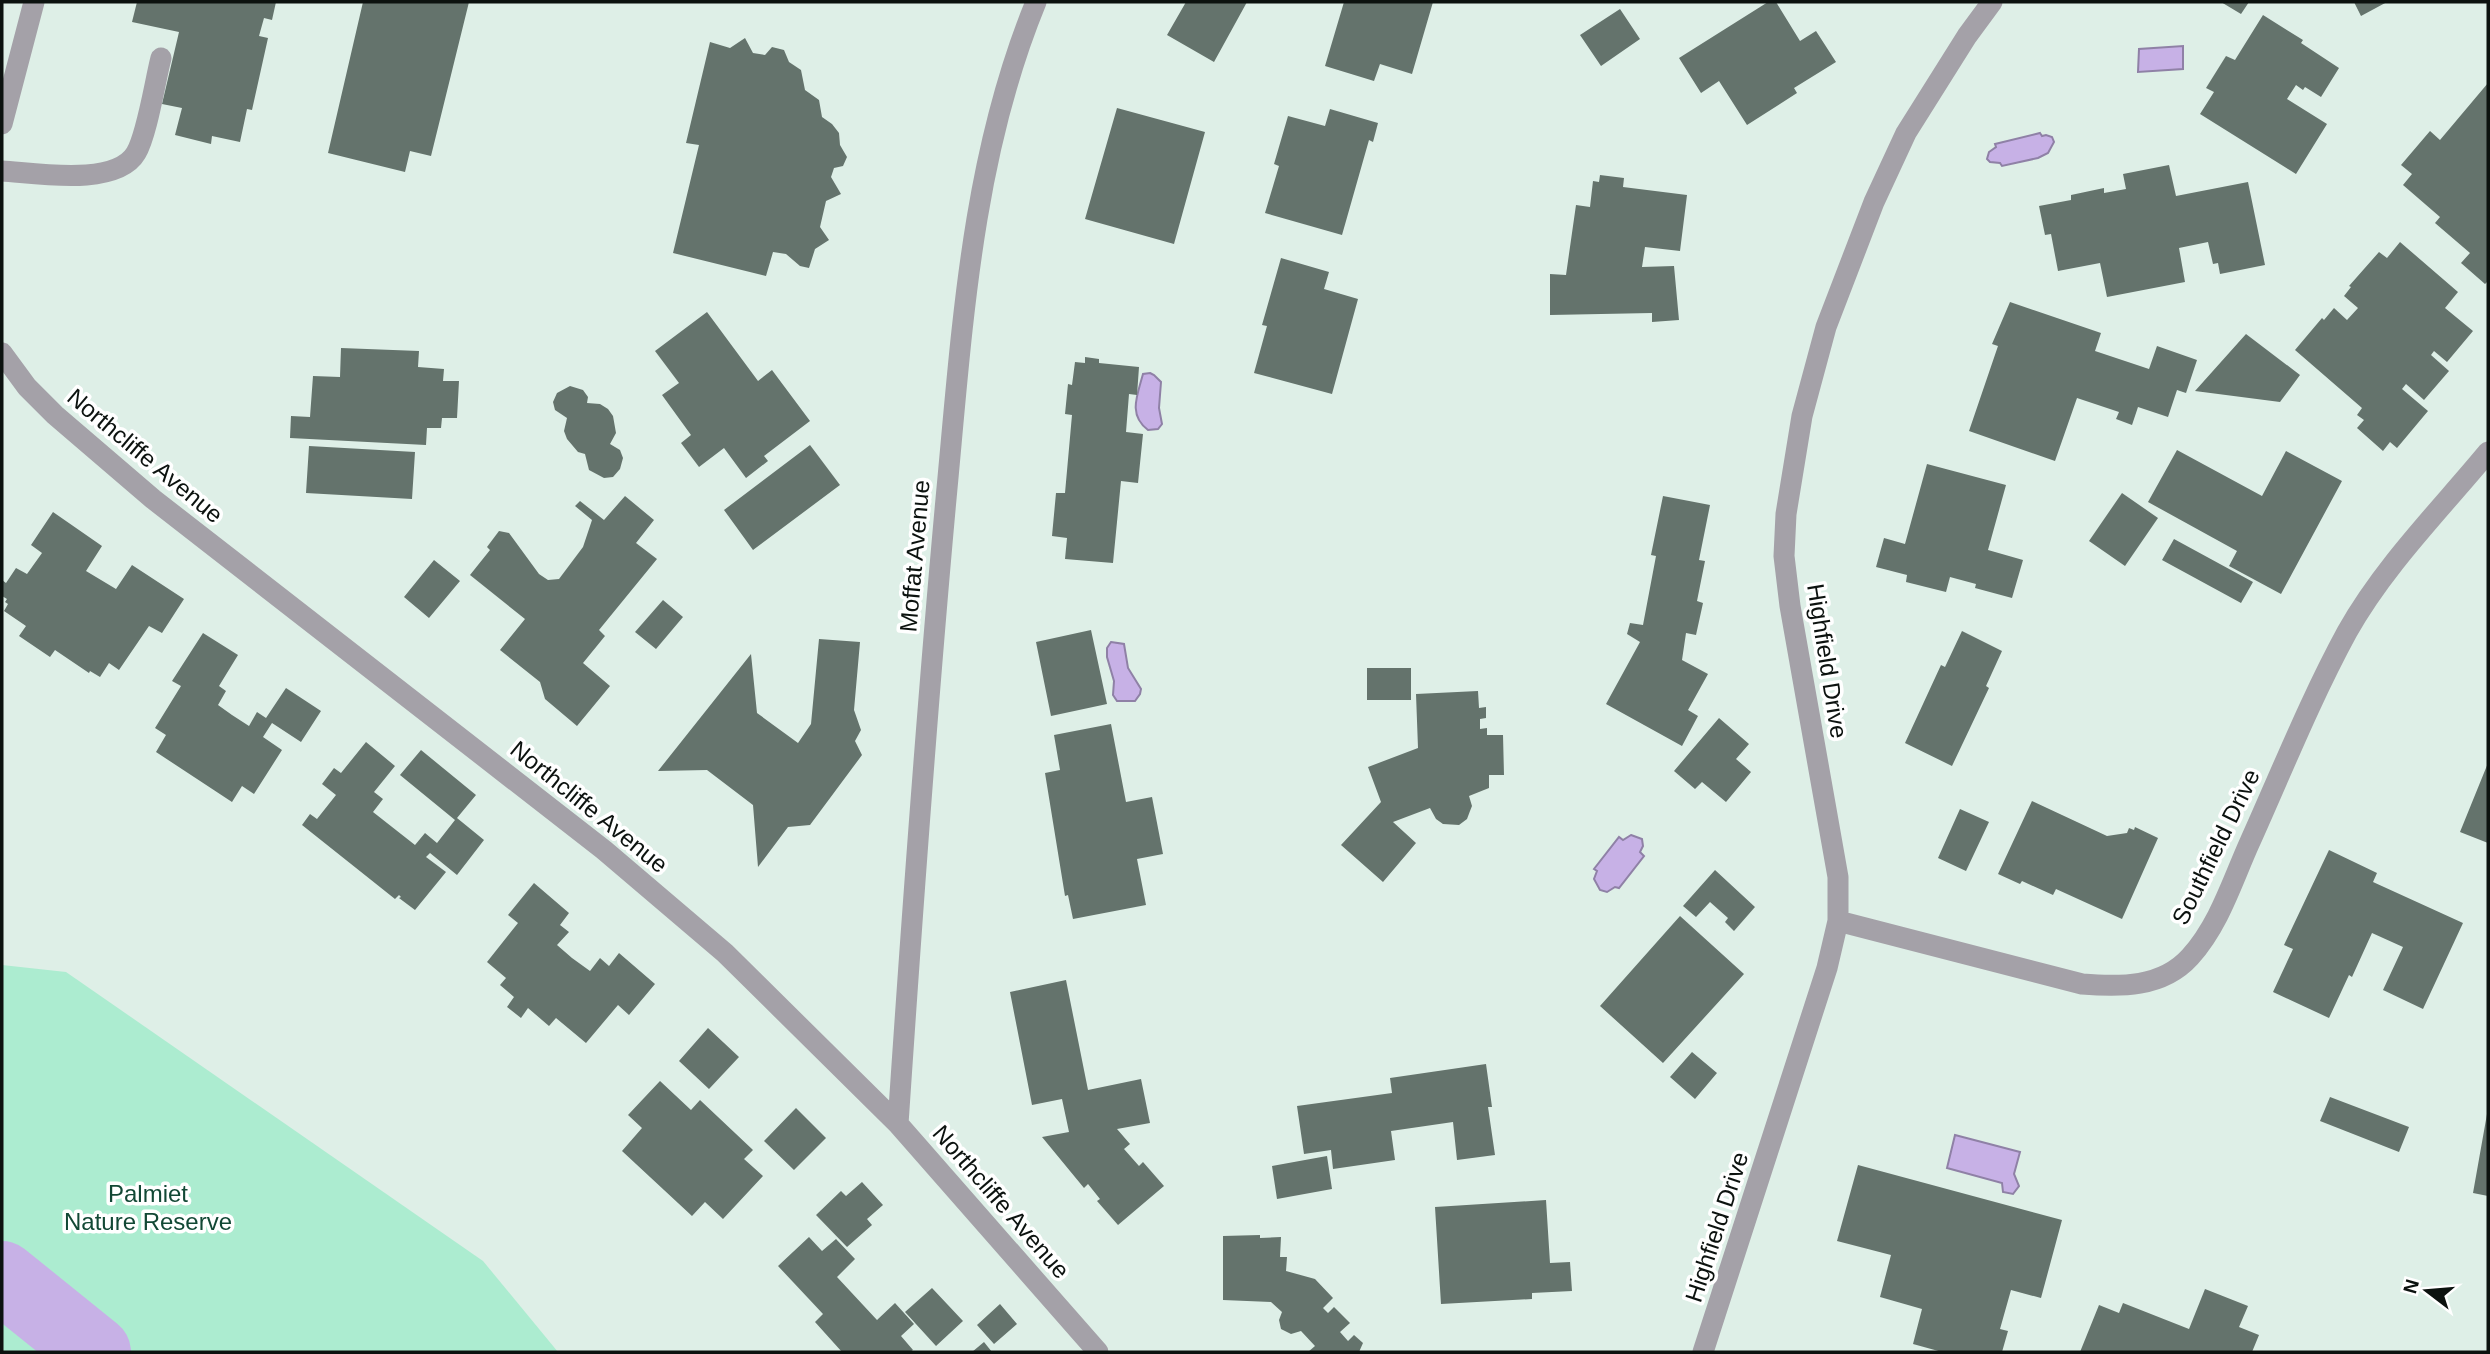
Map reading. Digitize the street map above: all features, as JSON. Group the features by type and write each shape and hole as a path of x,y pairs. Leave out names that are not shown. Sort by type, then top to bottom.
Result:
{"street":[{"path":"2,124 34,2"},
{"name":"Moffat Avenue","path":"898,1124 933,642 972,241 990,146 1024,31 1036,2"},
{"name":"Highfield Drive","path":"1703,1352 1786,1101 1827,968 1838,921 1838,877 1790,606 1784,556 1786,514 1802,416 1826,327 1874,202 1906,133 1967,36 1993,2"},
{"path":"2,170 101,174 125,164 134,156 141,142 161,58"},
{"name":"Northcliffe Avenue","path":"2,353 27,387 55,415 153,499 604,850 725,953 898,1124 1098,1352"},
{"name":"Southfield Drive","path":"1838,921 2082,984 2117,987 2151,982 2167,975 2190,957 2219,913 2324,678 2359,612 2393,565 2488,452"}],"green space":[{"name":"Palmiet Nature Reserve","path":"2,965 66,972 483,1261 558,1352 2,1352"}],"shaded area":[{"path":"2183,46 2183,69 2138,72 2139,49"},
{"path":"2040,133 2042,136 2052,137 2054,142 2048,153 2038,158 2002,166 1987,159 1989,152 1996,147 1995,144"},
{"path":"1150,373 1161,382 1159,408 1162,424 1158,429 1148,430 1138,418 1136,405 1143,374"},
{"path":"1111,642 1124,644 1128,668 1141,689 1135,701 1117,701 1113,695 1114,681 1107,657 1107,648"},
{"path":"1631,835 1642,839 1640,852 1644,856 1619,888 1615,887 1607,892 1600,890 1594,879 1597,871 1594,869 1619,837 1623,840"},
{"path":"1955,1135 2020,1152 2014,1174 2019,1186 2013,1194 2003,1192 2002,1183 1947,1168"}],"building":[{"path":"137,2 276,2 272,20 264,18 259,36 268,38 252,110 247,109 240,142 212,136 211,144 175,135 182,108 162,104 179,32 132,22"},
{"path":"363,2 469,2 431,156 410,151 405,172 328,153"},
{"path":"1186,2 1247,2 1214,62 1167,35"},
{"path":"1344,2 1433,2 1412,74 1380,64 1374,81 1325,66"},
{"path":"1768,2 1776,2 1800,41 1816,31 1836,62 1794,88 1797,93 1747,125 1719,81 1701,93 1679,58"},
{"path":"2221,2 2249,2 2241,14"},
{"path":"2354,2 2387,2 2361,16"},
{"path":"1620,9 1640,39 1601,66 1580,35"},
{"path":"2263,15 2303,40 2301,43 2339,68 2321,97 2296,85 2287,99 2327,124 2296,174 2200,114 2214,92 2206,88 2226,56 2235,60"},
{"path":"745,38 753,53 765,55 772,47 784,50 789,62 801,70 805,90 819,100 822,117 839,133 840,145 847,157 843,166 834,168 831,177 841,194 826,201 820,227 829,240 815,249 809,268 800,266 786,254 773,252 766,276 673,253 699,145 686,143 710,42 730,48"},
{"path":"2488,83 2488,281 2485,284 2461,263 2470,253 2435,223 2440,217 2403,185 2412,174 2401,165 2430,131 2440,140"},
{"path":"1117,108 1205,132 1174,244 1085,219"},
{"path":"1330,109 1378,123 1373,142 1369,140 1342,235 1265,213 1279,166 1274,164 1288,116 1325,126"},
{"path":"2169,165 2176,196 2248,182 2265,265 2220,274 2218,263 2213,264 2208,242 2179,248 2185,282 2107,297 2100,263 2058,271 2051,234 2045,235 2039,206 2071,200 2071,195 2104,188 2104,193 2126,189 2123,174"},
{"path":"1600,175 1624,178 1623,187 1687,195 1680,251 1645,247 1642,267 1674,266 1679,320 1652,322 1652,313 1550,315 1550,274 1566,275 1576,205 1590,207 1593,181 1599,182"},
{"path":"2400,242 2458,292 2445,308 2473,331 2447,362 2434,351 2431,355 2449,371 2424,400 2406,384 2402,389 2428,411 2397,448 2390,442 2383,451 2357,428 2364,420 2357,415 2362,408 2295,350 2334,308 2347,320 2358,308 2344,296 2351,287 2349,286 2379,252 2387,258"},
{"path":"1281,258 1329,272 1324,289 1358,299 1332,394 1254,373 1267,326 1262,325"},
{"path":"2010,302 2101,333 2095,351 2149,369 2157,346 2197,360 2186,393 2177,390 2168,417 2138,407 2132,425 2116,419 2119,412 2077,398 2055,461 1969,431 1998,346 1992,344"},
{"path":"707,312 758,381 772,370 810,421 764,456 768,461 746,478 724,448 699,467 681,443 691,435 662,395 679,383 655,351"},
{"path":"2246,334 2300,375 2280,402 2195,391"},
{"path":"341,348 419,351 418,367 444,369 443,381 459,381 457,418 442,418 441,428 427,428 426,445 290,438 291,416 310,417 313,376 340,377"},
{"path":"1085,357 1099,359 1099,363 1139,367 1137,395 1129,394 1126,432 1143,434 1138,483 1121,481 1113,563 1065,559 1067,538 1052,536 1056,493 1065,493 1072,415 1065,414 1068,384 1072,385 1075,362 1085,363"},
{"path":"570,386 583,390 588,397 587,403 600,404 613,416 616,433 610,444 620,450 623,458 620,469 613,477 604,478 589,470 585,454 578,452 567,439 564,431 567,418 555,410 553,402 557,393"},
{"path":"810,445 840,485 753,550 724,510"},
{"path":"309,446 415,452 412,499 306,493"},
{"path":"2177,450 2262,496 2286,451 2342,481 2281,594 2229,566 2237,551 2148,502"},
{"path":"1927,464 2006,485 1988,550 2023,560 2012,598 1975,588 1976,584 1950,577 1946,592 1906,582 1907,575 1876,567 1884,538 1905,544"},
{"path":"2122,493 2158,518 2125,566 2089,541"},
{"path":"625,496 654,520 636,543 657,559 599,630 605,636 583,663 610,686 577,726 545,699 540,682 500,650 525,619 470,575 490,550 487,547 499,531 509,533 539,574 548,580 559,579 583,547 592,520 575,506 580,501 604,520"},
{"path":"1663,496 1710,505 1699,560 1705,561 1697,601 1703,603 1696,635 1686,633 1682,660 1708,674 1688,710 1698,716 1682,746 1606,704 1640,642 1627,634 1630,623 1643,625 1656,556 1651,555"},
{"path":"53,512 102,546 86,571 116,589 132,565 184,599 162,633 149,626 119,670 109,663 100,677 90,671 89,673 55,650 50,657 19,636 26,626 4,611 8,604 5,602 7,599 2,596 2,580 6,583 16,568 27,574 42,553 31,545"},
{"path":"2174,539 2253,582 2241,603 2162,560"},
{"path":"434,560 460,581 429,618 404,597"},
{"path":"663,600 683,617 656,649 635,632"},
{"path":"1091,630 1107,704 1051,716 1036,642"},
{"path":"1962,631 2002,651 1986,686 1989,688 1952,766 1905,743 1941,665 1945,667"},
{"path":"203,633 238,655 219,686 226,691 218,705 232,715 249,726 257,712 266,718 286,688 321,711 301,742 272,723 263,737 282,750 254,794 242,786 232,802 156,752 166,735 155,728 181,686 172,681"},
{"path":"819,639 860,642 854,710 861,730 855,741 862,755 810,825 788,827 758,867 753,805 707,770 658,771 751,654 757,713 798,743 811,724"},
{"path":"1367,668 1411,668 1411,700 1367,700"},
{"path":"1478,691 1479,708 1486,707 1486,718 1480,719 1480,729 1487,728 1487,735 1503,735 1504,775 1489,775 1489,788 1469,796 1472,806 1467,819 1459,825 1443,824 1436,819 1430,808 1393,822 1416,843 1383,882 1341,845 1381,802 1368,767 1418,748 1416,694"},
{"path":"1719,718 1749,744 1736,759 1751,772 1726,802 1702,782 1695,789 1674,771"},
{"path":"1111,724 1126,802 1152,797 1163,854 1137,859 1146,905 1073,919 1068,895 1065,896 1045,773 1060,770 1054,735"},
{"path":"366,742 395,766 374,792 383,799 373,812 415,845 425,833 437,843 455,820 400,775 421,750 476,795 457,818 484,840 457,875 430,853 426,857 446,872 415,910 399,898 399,895 395,899 302,825 310,814 317,819 336,795 322,784 334,768 341,773"},
{"path":"2488,763 2488,843 2460,832"},
{"path":"2032,801 2107,836 2127,833 2129,828 2134,830 2135,827 2158,838 2122,919 2056,889 2053,895 1998,874"},
{"path":"1960,809 1989,822 1966,871 1938,858"},
{"path":"2329,850 2377,873 2373,882 2463,923 2423,1009 2383,990 2403,947 2372,933 2329,1018 2273,992 2293,949 2284,945"},
{"path":"1715,870 1755,907 1734,931 1725,922 1728,918 1710,902 1696,917 1683,906"},
{"path":"534,883 569,913 560,925 569,932 557,945 572,958 590,971 600,958 609,966 619,953 655,984 629,1015 618,1005 586,1043 556,1018 549,1026 528,1008 521,1018 507,1007 514,997 500,985 506,978 487,962 518,923 508,915"},
{"path":"1680,916 1744,974 1663,1063 1600,1006"},
{"path":"1066,980 1088,1090 1141,1079 1150,1123 1117,1129 1130,1144 1124,1149 1139,1166 1143,1162 1164,1186 1118,1225 1097,1201 1100,1199 1088,1184 1084,1188 1042,1137 1069,1132 1062,1099 1032,1105 1010,992"},
{"path":"708,1028 739,1057 709,1089 679,1061"},
{"path":"1692,1052 1717,1073 1695,1099 1670,1077"},
{"path":"1486,1064 1492,1107 1488,1107 1495,1155 1457,1160 1453,1122 1391,1131 1395,1160 1333,1169 1331,1150 1304,1154 1297,1106 1392,1093 1390,1078"},
{"path":"660,1081 691,1110 700,1100 753,1150 744,1159 763,1176 723,1219 705,1202 692,1216 622,1151 642,1128 628,1115"},
{"path":"2330,1097 2409,1127 2399,1152 2320,1121"},
{"path":"796,1108 826,1138 794,1170 764,1141"},
{"path":"2488,1114 2488,1196 2473,1193"},
{"path":"1327,1156 1332,1189 1277,1199 1272,1166"},
{"path":"1858,1165 2062,1220 2041,1298 2011,1290 2000,1329 2008,1331 2002,1352 1942,1352 1913,1344 1922,1309 1880,1297 1891,1255 1837,1241"},
{"path":"862,1182 883,1205 867,1219 872,1225 847,1247 816,1215 841,1191 846,1196"},
{"path":"1546,1200 1550,1263 1570,1262 1572,1291 1532,1293 1532,1299 1441,1304 1435,1207"},
{"path":"1260,1235 1260,1238 1281,1237 1280,1257 1287,1257 1286,1271 1315,1279 1333,1298 1323,1308 1328,1313 1334,1307 1350,1323 1340,1332 1348,1341 1354,1335 1363,1343 1359,1352 1308,1352 1315,1346 1301,1331 1291,1334 1281,1329 1279,1320 1282,1312 1271,1302 1223,1300 1223,1236"},
{"path":"809,1237 822,1251 836,1239 855,1259 837,1277 877,1320 895,1303 914,1324 901,1336 913,1350 842,1352 815,1322 823,1314 778,1266"},
{"path":"932,1288 963,1321 936,1346 905,1312"},
{"path":"2205,1289 2248,1306 2239,1327 2259,1335 2252,1352 2080,1352 2099,1305 2119,1313 2123,1303 2189,1329"},
{"path":"1000,1304 1017,1324 994,1344 977,1325"},
{"path":"984,1342 992,1352 972,1352"}],"waterway":[{"path":"2,1277 95,1352"}]}
